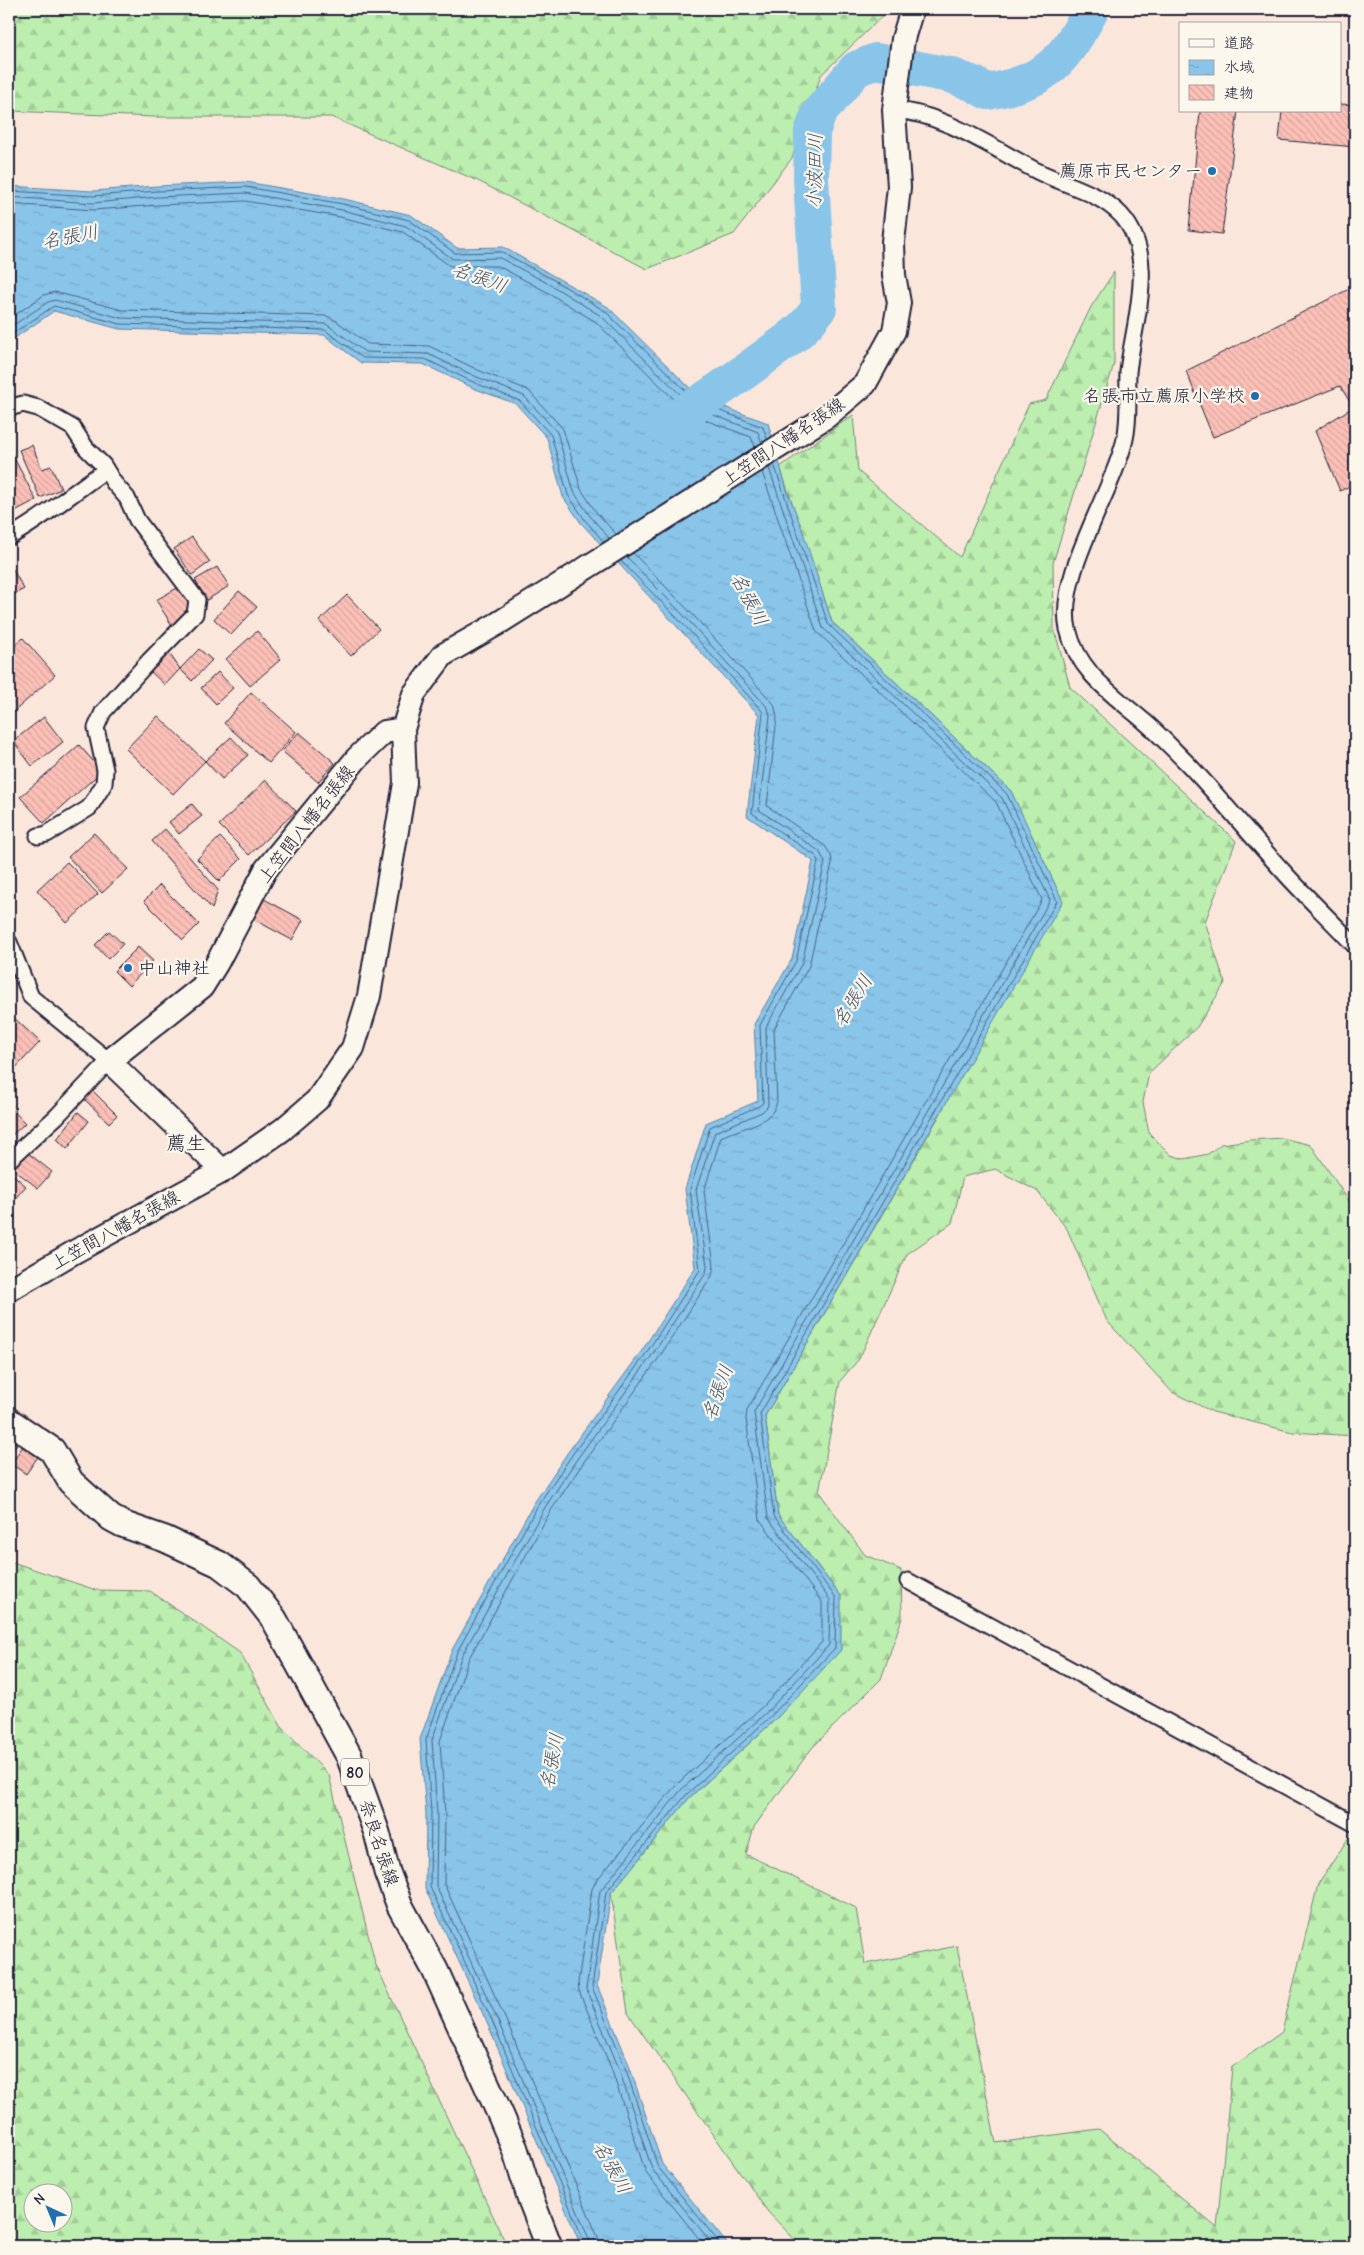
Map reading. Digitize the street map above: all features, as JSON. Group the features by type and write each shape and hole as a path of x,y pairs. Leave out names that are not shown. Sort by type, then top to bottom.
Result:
{"main road":[{"name":"上笠間八幡名張線","path":"9,1290 76,1251 223,1171 282,1130 317,1100 353,1048 369,996 405,783 403,729 414,694 444,655 497,624 826,418 865,384 894,331 899,302 894,275 893,242 899,187 895,101 903,39 912,9"},
{"name":"上笠間八幡名張線","path":"109,1061 202,987 217,963 266,869 357,758 384,732 403,729"},
{"path":"109,1061 223,1171"},
{"name":"奈良名張線","path":"9,1421 52,1450 71,1482 111,1518 122,1524 165,1539 218,1564 248,1586 274,1619 349,1756 377,1833 387,1872 400,1906 435,1970 515,2149 531,2200 549,2246"}],"street":[{"path":"895,101 911,112 950,125 1042,173 1107,203 1121,216 1132,231 1141,272 1130,351 1125,440 1077,565 1068,596 1066,614 1072,642 1087,670 1099,683 1185,761 1283,872 1355,946"},
{"path":"9,408 23,404 38,408 73,428 86,448 106,470 127,498 137,520 197,600 195,614 148,661 103,712 96,728 105,770 104,784 89,808 47,834 38,836"},
{"path":"9,537 55,509 76,490 106,470"},
{"path":"9,942 31,997 109,1061 56,1118 9,1160"},
{"path":"908,1581 1355,1824"}],"green space":[{"path":"9,9 890,9 821,75 792,158 734,234 647,269 478,181 331,117 154,117 9,111"},
{"path":"1114,272 1114,364 1053,563 1054,628 1070,687 1236,841 1205,922 1225,983 1197,1027 1149,1073 1143,1102 1149,1133 1171,1155 1184,1159 1208,1154 1221,1144 1251,1140 1282,1138 1311,1145 1355,1210 1355,1436 1292,1432 1213,1412 1172,1392 1107,1321 1067,1229 1037,1191 995,1169 963,1177 952,1223 907,1254 859,1359 840,1381 819,1492 865,1555 901,1570 902,1618 881,1679 812,1748 754,1827 746,1854 856,1908 865,1964 957,1946 996,2143 1099,2129 1217,2228 1232,2067 1282,2032 1318,1884 1355,1828 1355,2246 801,2246 768,2212 628,2013 611,1893 689,1798 776,1719 841,1596 778,1515 765,1416 941,1113 1011,791 832,622 780,467 853,415 858,471 960,557 1029,404 1046,400 1091,307"},
{"path":"9,1561 96,1590 150,1591 240,1653 281,1726 329,1775 375,1963 507,2246 9,2246"}],"water":[{"name":"名張川","path":"246,182 344,199 411,215 457,248 503,247 608,307 700,398 768,423 787,490 801,526 832,622 1011,791 1063,901 765,1416 778,1515 841,1596 841,1650 776,1719 689,1798 611,1893 597,1985 628,2062 662,2164 729,2246 581,2246 488,2025 425,1888 426,1813 420,1739 452,1650 534,1503 568,1452 641,1352 695,1268 685,1189 706,1123 758,1101 754,1024 792,959 813,861 747,816 759,715 581,523 563,497 547,438 516,404 473,388 423,364 361,363 324,335 119,329 54,311 9,342 9,186 93,191"}],"building":[{"path":"1342,104 1355,105 1355,147 1279,140 1282,112 1342,112"},
{"name":"薦原市民センター","path":"1200,112 1238,112 1222,234 1189,230"},
{"name":"名張市立薦原小学校","path":"1355,286 1355,483 1340,491 1315,431 1353,407 1340,386 1213,437 1186,371"},
{"path":"32,445 42,469 51,466 61,489 40,498 19,450"},
{"path":"11,452 36,500 13,512 9,505 9,453"},
{"path":"192,537 210,562 192,575 174,549"},
{"path":"9,563 24,589 9,597"},
{"path":"217,567 229,586 207,600 195,580"},
{"path":"179,587 195,614 173,627 156,600"},
{"path":"239,591 257,607 231,635 214,619"},
{"path":"347,595 379,629 351,656 319,621"},
{"path":"257,631 281,659 250,686 226,659"},
{"path":"23,638 55,675 9,716 9,651"},
{"path":"199,649 212,660 192,681 180,669"},
{"path":"169,653 180,669 165,685 151,672"},
{"path":"218,672 233,688 216,704 201,688"},
{"path":"251,692 296,732 269,763 224,723"},
{"path":"158,716 205,761 173,794 126,749"},
{"path":"44,717 63,742 32,766 13,741"},
{"path":"299,732 335,763 318,782 282,751"},
{"path":"231,737 248,755 222,779 205,761"},
{"path":"79,745 102,771 44,823 20,797"},
{"path":"266,780 296,811 249,855 219,825"},
{"path":"192,804 202,816 179,834 169,822"},
{"path":"165,829 218,890 212,909 152,841"},
{"path":"94,833 128,869 102,893 68,857"},
{"path":"220,837 241,859 219,881 197,859"},
{"path":"67,862 98,894 67,923 37,890"},
{"path":"160,885 199,924 183,940 144,901"},
{"path":"264,899 303,920 292,940 253,919"},
{"path":"109,931 123,944 108,959 95,945"},
{"path":"138,947 153,961 129,986 114,971"},
{"path":"9,1013 40,1042 9,1075"},
{"path":"88,1086 117,1115 109,1123 80,1095"},
{"path":"9,1106 25,1123 9,1138"},
{"path":"78,1112 89,1121 67,1149 57,1139"},
{"path":"27,1152 52,1172 38,1188 13,1169"},
{"path":"9,1171 26,1186 12,1202 9,1199"},
{"path":"9,1431 22,1437 9,1455"},
{"path":"27,1440 42,1451 26,1474 11,1464"}],"waterway":[{"name":"小波田川","path":"664,426 786,342 807,324 819,308 811,179 812,132 819,113 856,69 876,61 950,75 974,84 988,92 1009,87 1026,82 1052,66 1072,42 1092,9"}],"place":[{"name":"薦原市民センター","path":"1212,171"},
{"name":"名張市立薦原小学校","path":"1255,396"},
{"name":"中山神社","path":"128,968"}],"district":[{"name":"薦生","path":"186,1143"}]}
